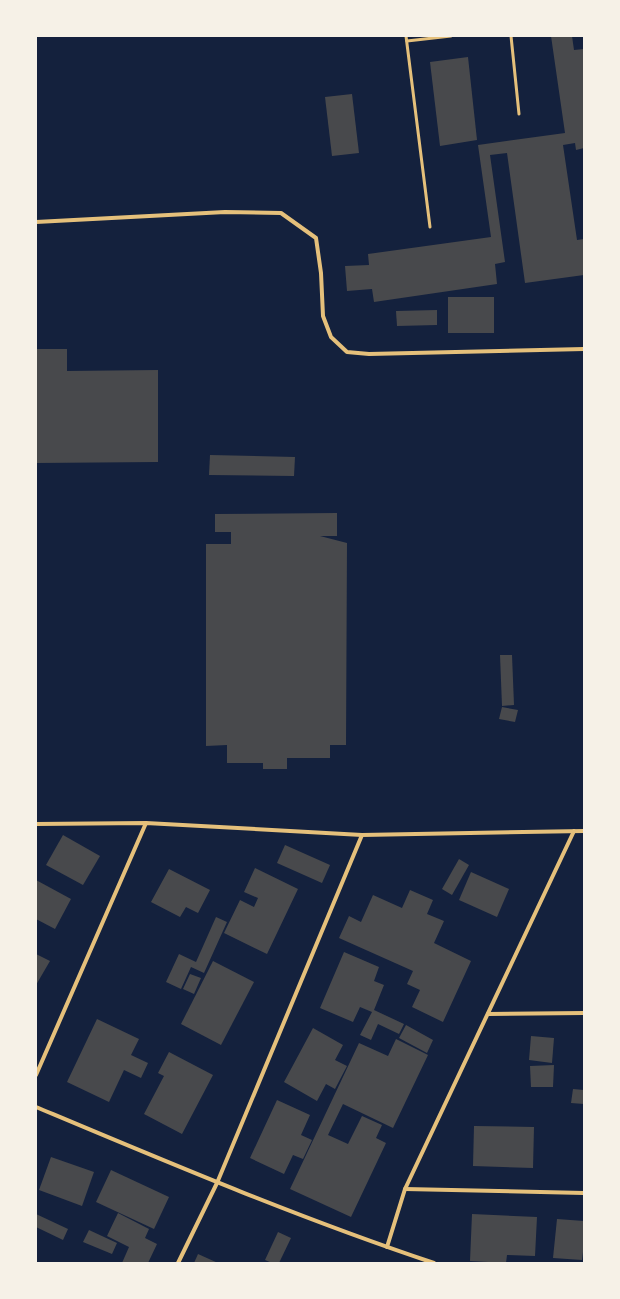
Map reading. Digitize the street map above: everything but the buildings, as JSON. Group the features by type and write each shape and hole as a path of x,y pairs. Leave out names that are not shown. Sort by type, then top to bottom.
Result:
{"street":[{"path":"36,222 225,212 280,213 316,238 321,273 323,316 331,337 347,352 369,354 584,349"},
{"path":"36,1075 146,823"},
{"path":"36,824 146,823 362,835 584,831"},
{"path":"387,1247 405,1189 574,831"},
{"path":"178,1263 217,1183 362,835"},
{"path":"488,1014 584,1013"},
{"path":"36,1107 217,1183 387,1247 434,1263"},
{"path":"405,1189 584,1193"}],"lane":[{"path":"406,36 430,227"},
{"path":"407,41 451,36"},
{"path":"511,36 519,114"}]}
